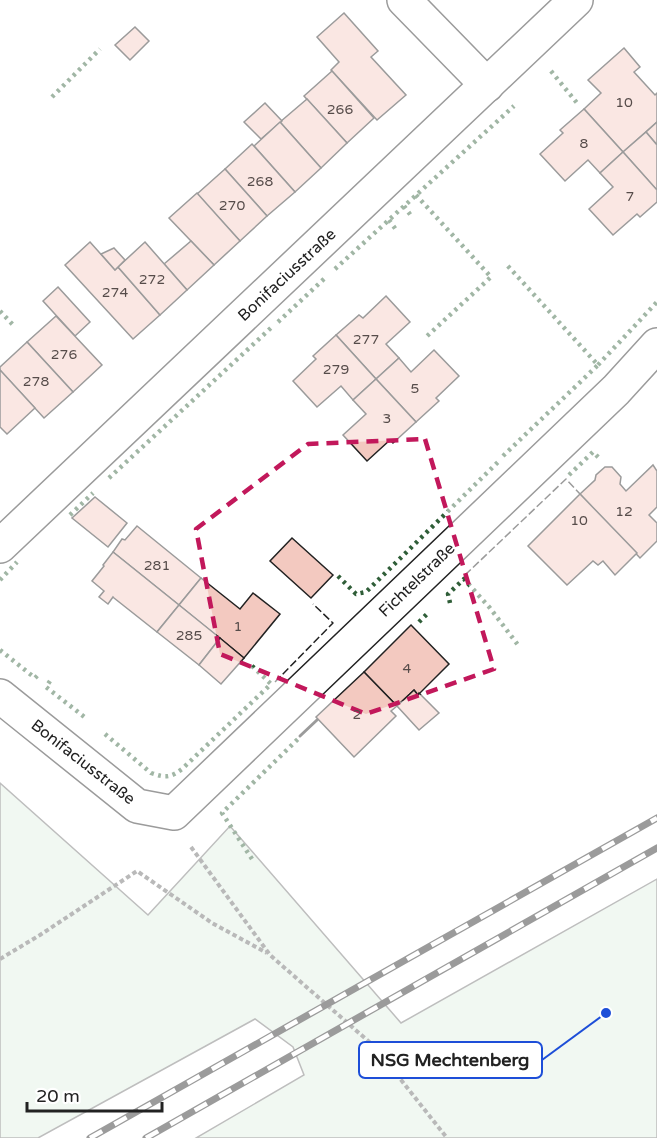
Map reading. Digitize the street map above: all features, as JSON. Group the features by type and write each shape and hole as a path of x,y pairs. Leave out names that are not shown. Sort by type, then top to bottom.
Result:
{"street":[{"path":"404,0 487,85"},
{"name":"Bonifaciusstraße","path":"0,546 576,0"},
{"name":"Fichtelstraße","path":"174,813 616,390 657,345"},
{"path":"616,390 657,370"},
{"name":"Bonifaciusstraße","path":"0,696 137,806 174,813"}],"path":[{"path":"174,813 192,850 270,954 375,1047 447,1138"},
{"path":"0,959 137,872 212,923 270,954"}],"highlighted area":[{"path":"425,439 494,669 366,714 220,654 196,529 308,444"}],"green space":[{"path":"0,783 148,915 230,826 401,1023 657,879 657,1138 196,1138 304,1075 293,1047 255,1019 38,1138 0,1138"}],"building":[{"path":"344,13 378,51 371,57 406,95 377,120 331,70 339,62 317,37"},
{"path":"135,27 149,41 130,60 115,45"},
{"path":"624,48 640,67 634,72 655,95 657,93 657,122 623,152 584,109 601,93 588,80"},
{"path":"332,71 374,118 347,143 304,96"},
{"path":"307,99 347,143 321,168 280,122"},
{"path":"265,103 282,121 261,139 244,122"},
{"path":"584,109 623,152 600,173 588,160 565,181 540,154 563,133 560,130"},
{"path":"280,122 321,168 295,192 254,146"},
{"path":"657,122 657,145 646,132"},
{"path":"646,132 657,145 657,190 623,152"},
{"path":"252,144 295,192 267,216 225,169"},
{"path":"623,152 657,190 657,202 640,217 637,214 613,235 589,209 613,187 600,173"},
{"path":"225,169 267,216 240,241 197,194"},
{"path":"197,193 240,241 214,265 169,218"},
{"path":"191,241 214,265 187,290 164,264"},
{"path":"90,242 115,270 118,267 160,315 133,339 65,265"},
{"path":"145,242 187,290 160,315 118,267"},
{"path":"114,248 125,260 115,270 101,254"},
{"path":"58,287 90,322 75,336 43,301"},
{"path":"386,296 410,322 386,344 399,358 376,379 336,335 359,315 363,318"},
{"path":"56,316 102,365 73,392 27,342"},
{"path":"336,335 376,379 353,400 341,386 317,407 293,381 316,359 313,356"},
{"path":"27,342 73,392 44,418 0,370 0,367"},
{"path":"434,350 459,376 436,398 439,401 416,422 376,379 399,358 411,372"},
{"path":"0,370 35,408 7,434 0,427"},
{"path":"376,379 416,422 393,443 390,440 367,461 343,435 366,414 353,400"},
{"path":"653,465 657,471 657,507 649,515 657,523 657,541 640,558 580,494 605,467 612,467 621,477 620,484 626,491"},
{"path":"580,494 637,553 615,575 603,561 598,565 593,561 567,585 528,546"},
{"path":"95,497 127,523 108,547 72,518"},
{"path":"137,526 201,578 179,605 113,552 122,539 125,540"},
{"path":"292,538 333,575 311,598 270,561"},
{"path":"113,552 179,605 157,632 113,597 108,604 99,597 104,591 92,581"},
{"path":"201,578 240,609 253,593 280,614 244,658 179,605"},
{"path":"179,605 220,638 199,665 157,632"},
{"path":"411,625 449,664 418,695 414,690 397,706 364,672"},
{"path":"220,638 244,658 221,684 199,665"},
{"path":"364,672 397,706 391,711 396,716 354,757 316,717"},
{"path":"414,690 439,713 419,730 397,706"}],"railway":[{"path":"90,1138 657,818"},
{"path":"146,1138 657,848"}],"hedge":[{"path":"52,97 100,49"},
{"path":"551,71 577,103"},
{"path":"335,269 514,106"},
{"path":"416,195 491,277 425,338"},
{"path":"404,206 412,217"},
{"path":"389,220 397,231"},
{"path":"503,456 598,365 507,265"},
{"path":"278,322 325,278"},
{"path":"598,365 657,302"},
{"path":"0,311 15,327"},
{"path":"109,478 273,326"},
{"path":"569,475 593,452 600,459"},
{"path":"338,576 356,594 366,592 498,462"},
{"path":"70,515 93,493"},
{"path":"0,580 17,562"},
{"path":"450,603 448,594 464,579 518,645"},
{"path":"419,622 429,612"},
{"path":"0,650 35,678 40,673"},
{"path":"105,734 151,773 171,776 182,769 271,684 250,664"},
{"path":"50,681 46,687 87,719"},
{"path":"252,859 222,813 299,738"}],"fence":[{"path":"465,575 566,479 580,494"},
{"path":"275,682 333,623 313,604"}],"wall":[{"path":"300,736 317,720"}],"place":[{"name":"NSG Mechtenberg","path":"606,1013"}]}
